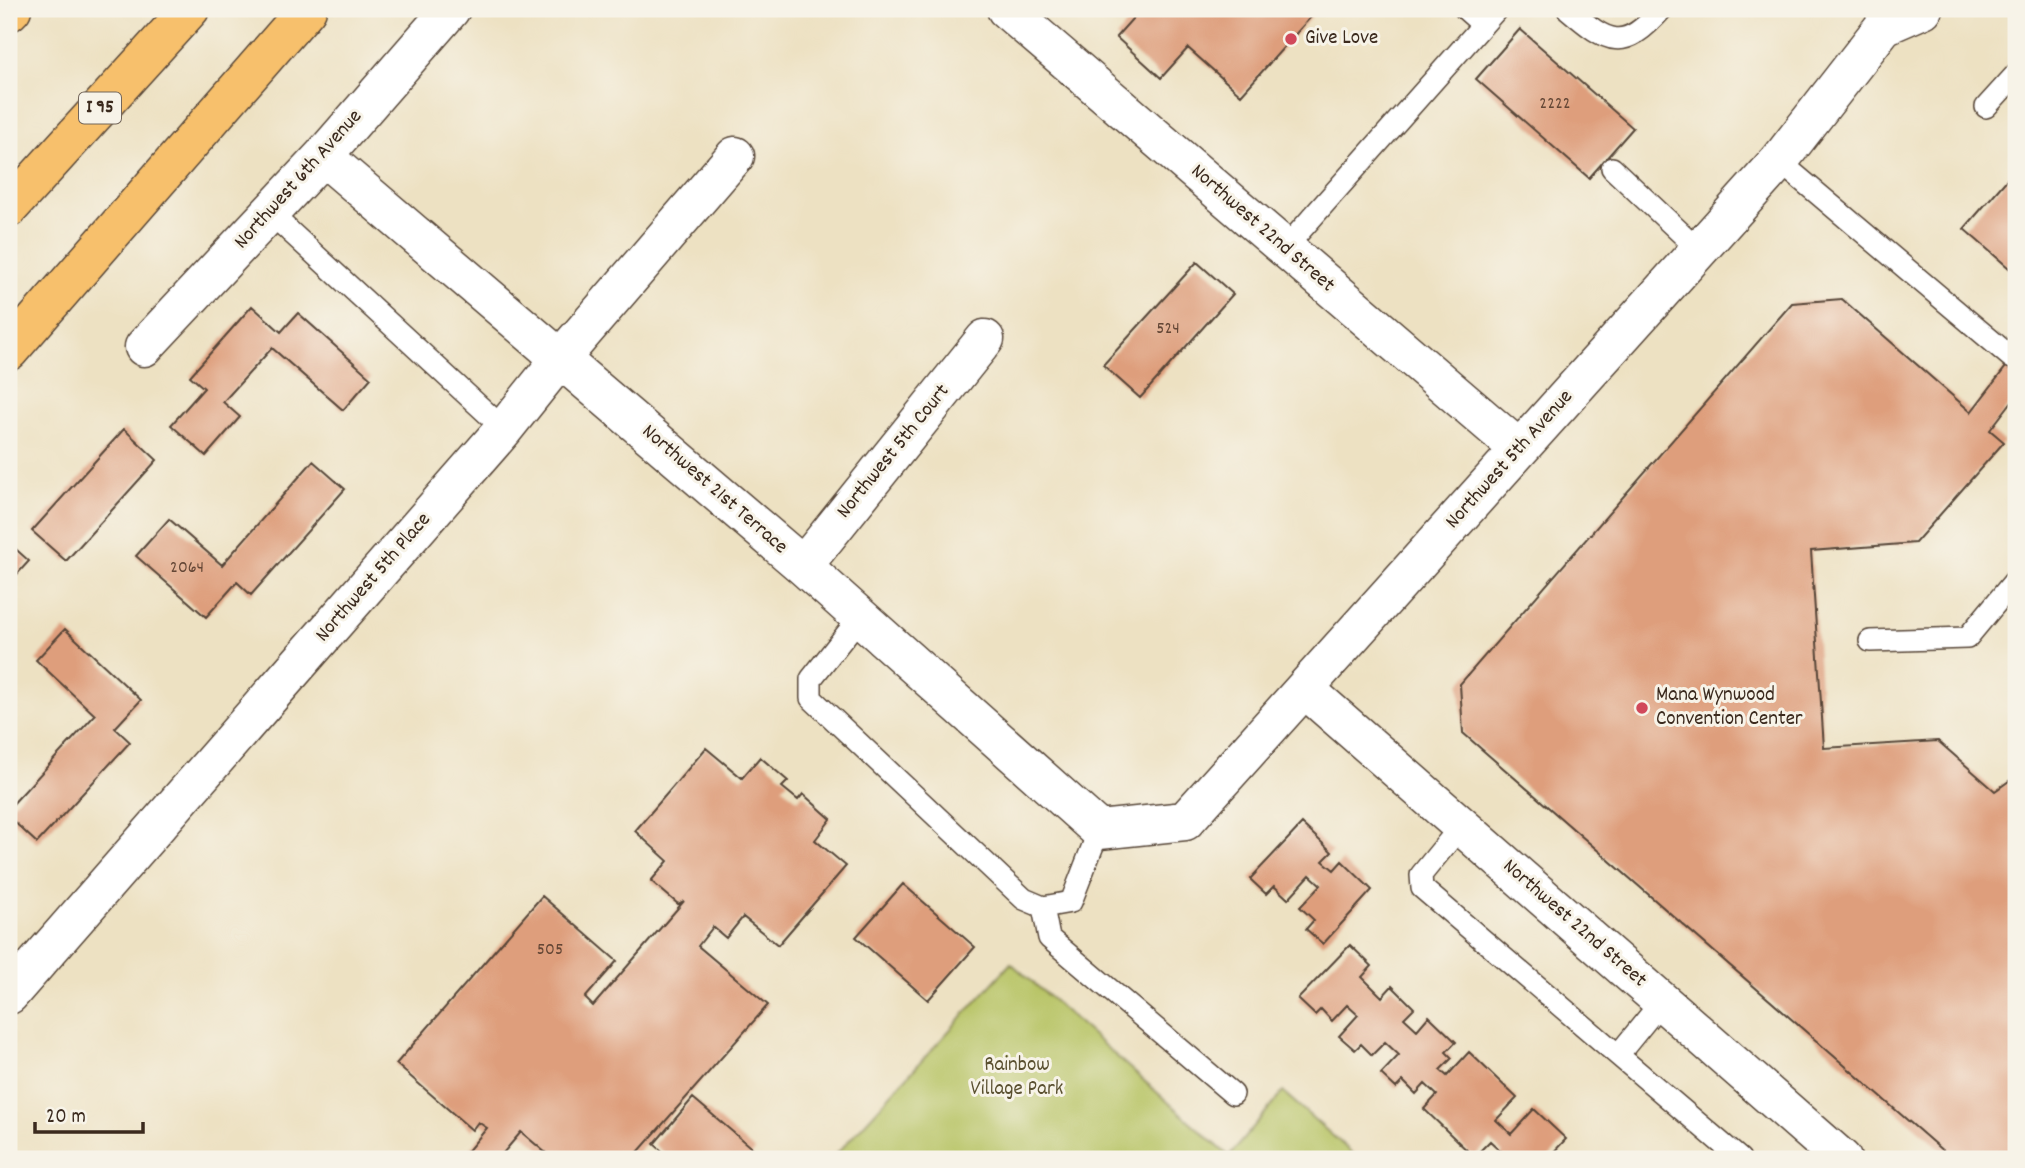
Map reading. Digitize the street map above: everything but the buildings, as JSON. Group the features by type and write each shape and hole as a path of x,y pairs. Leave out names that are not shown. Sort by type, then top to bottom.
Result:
{"highway":[{"name":"I 95","path":"9,208 190,9"},
{"path":"9,351 307,9"}],"street":[{"name":"Northwest 6th Avenue","path":"144,347 323,156 451,9"},
{"name":"Northwest 22nd Street","path":"1006,9 1519,449"},
{"name":"Northwest 5th Avenue","path":"1099,830 1185,821 1779,161 1878,15 1923,9"},
{"name":"Northwest 21st Terrace","path":"323,156 803,566 1099,830"},
{"name":"Northwest 5th Place","path":"9,995 504,429 560,359 735,156"},
{"name":"Northwest 5th Court","path":"803,566 985,339"},
{"name":"Northwest 22nd Street","path":"1305,689 1842,1159"}],"lane":[{"path":"1465,9 1483,25"},
{"path":"1285,248 1497,9"},
{"path":"1568,9 1598,34 1619,40 1635,34 1662,9"},
{"path":"1986,107 2016,74"},
{"path":"1779,161 2012,358"},
{"path":"1612,168 1699,250"},
{"path":"270,212 504,429"},
{"path":"1870,641 1967,638 2016,579"},
{"path":"860,617 811,679 811,698 1024,899 1043,908 1070,901 1099,830"},
{"path":"1461,826 1421,875 1422,888 1740,1159"},
{"path":"1043,908 1049,938 1233,1094"},
{"path":"1618,1055 1662,1002"}],"green space":[{"name":"Rainbow Village Park","path":"1011,963 1229,1156 1283,1092 1359,1159 832,1159"}],"place":[{"name":"Give Love","path":"1291,39"},
{"name":"Mana Wynwood Convention Center","path":"1642,708"}]}
